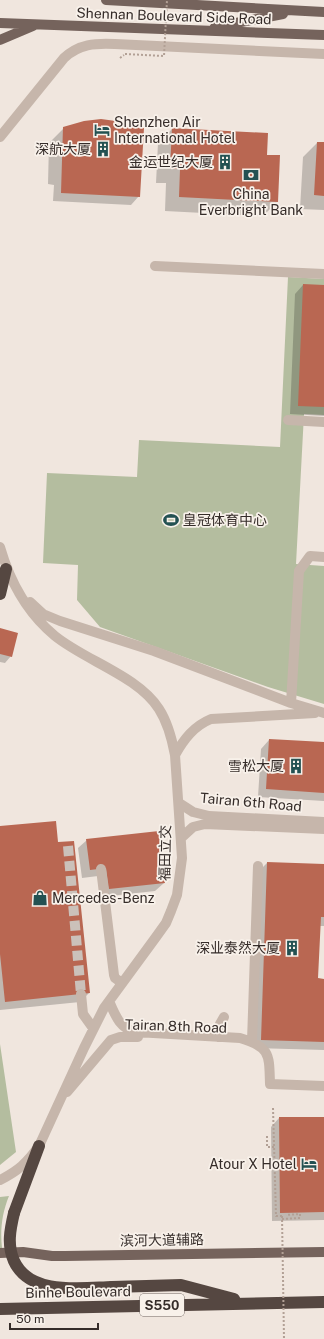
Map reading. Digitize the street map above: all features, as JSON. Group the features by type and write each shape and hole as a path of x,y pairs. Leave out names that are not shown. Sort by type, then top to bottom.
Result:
{"highway":[{"path":"0,594 6,569"},
{"path":"39,1146 10,1227 10,1247 17,1266 24,1275 32,1281 56,1287 181,1285 249,1302"},
{"name":"Binhe Boulevard","path":"0,1309 249,1302 324,1302"}],"main road":[{"path":"106,0 324,12"},
{"path":"197,30 299,11"},
{"name":"Shennan Boulevard Side Road","path":"0,23 324,35"},
{"path":"0,40 37,25"},
{"name":"滨河大道辅路","path":"0,1253 23,1252 52,1256 65,1256 324,1252"}],"street":[{"path":"115,28 115,44"},
{"path":"0,137 68,54 78,48 90,44 324,54"},
{"path":"155,266 324,274"},
{"path":"288,420 324,422"},
{"name":"福田立交","path":"0,547 6,569 15,586 28,608 41,623 74,649 125,679 148,696 159,709 172,740 175,755 182,858 177,895 169,917 160,932 109,1001 94,1028 39,1146 31,1158 21,1168 0,1180"},
{"path":"291,703 299,571 310,556 324,557"},
{"path":"15,586 26,600 44,614 60,622 154,651 291,703 322,713"},
{"path":"175,755 188,734 203,722 211,719 322,713"},
{"name":"Tairan 6th Road","path":"179,803 193,812 208,816 324,822"},
{"name":"Tairan 6th Road","path":"181,838 193,827 205,824 324,829"},
{"path":"258,866 250,1041 262,1046 267,1054 270,1084 324,1086"},
{"path":"101,869 114,975 115,978 122,983"},
{"path":"158,918 169,917"},
{"path":"81,994 83,1014 94,1028"},
{"name":"Tairan 8th Road","path":"109,1001 120,1023 125,1028 132,1031 240,1038 250,1041"},
{"path":"218,1037 220,1024 224,1017"},
{"name":"Tairan 8th Road","path":"59,1101 109,1042 117,1038 126,1037 240,1042 250,1041"}],"path":[{"path":"125,54 164,56 167,0"},
{"path":"273,1108 276,1216 282,1216 284,1339"},
{"path":"267,1136 267,1147 274,1147"},
{"path":"282,1219 300,1218 300,1214 286,1215"}],"green space":[{"name":"皇冠体育中心","path":"288,277 324,279 324,415 304,414 296,564 324,566 324,704 268,687 100,627 77,600 78,565 43,563 47,473 137,477 139,440 280,447"},
{"path":"0,1044 16,1152 0,1165"},
{"path":"9,1196 3,1215 1,1228 2,1248 0,1248 0,1197"}],"building":[{"name":"深航大厦","path":"101,119 123,122 144,128 140,197 61,193 63,127 84,121"},
{"name":"金运世纪大厦","path":"172,128 268,133 267,155 280,155 278,202 179,197 180,169 170,169"},
{"path":"317,142 324,142 324,196 314,195"},
{"path":"303,284 324,285 324,407 298,406"},
{"path":"0,628 18,633 12,657 0,654"},
{"name":"雪松大厦","path":"269,739 324,742 324,793 266,789"},
{"name":"Mercedes-Benz","path":"56,821 58,842 74,841 90,993 5,1002 0,954 0,826"},
{"path":"159,831 165,883 109,889 106,868 90,870 86,839"},
{"name":"深业泰然大厦","path":"267,862 324,864 324,917 321,917 318,978 324,979 324,1042 261,1040"},
{"path":"279,1117 324,1117 324,1212 280,1213"}],"tunnel":[{"path":"68,846 81,994"}],"place":[{"name":"Shenzhen Air International Hotel","path":"102,130"},
{"name":"深航大厦","path":"103,149"},
{"name":"金运世纪大厦","path":"225,162"},
{"name":"China Everbright Bank","path":"251,175"},
{"name":"皇冠体育中心","path":"171,520"},
{"name":"雪松大厦","path":"296,766"},
{"name":"Mercedes-Benz","path":"40,898"},
{"name":"深业泰然大厦","path":"292,948"},
{"name":"Atour X Hotel","path":"309,1164"}]}
